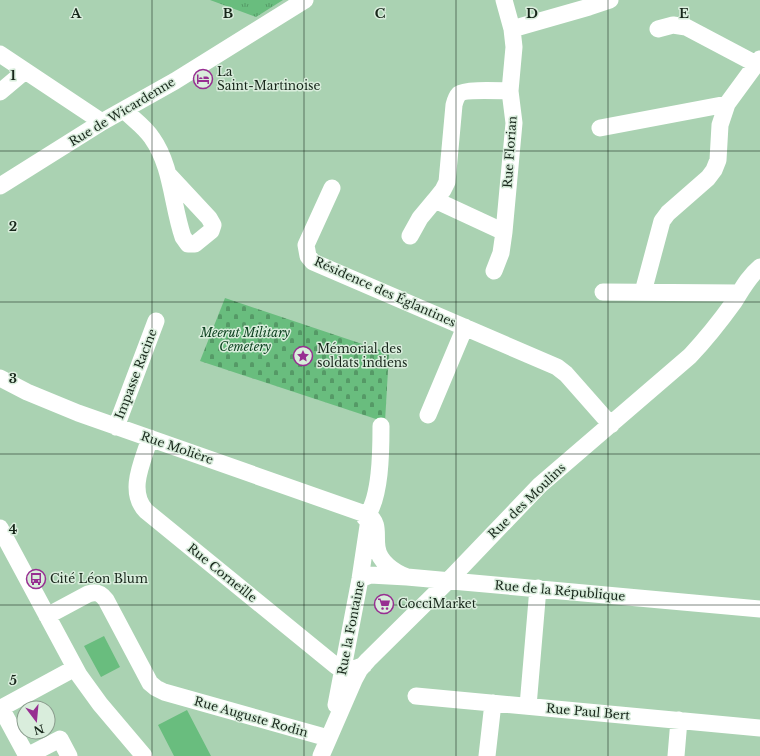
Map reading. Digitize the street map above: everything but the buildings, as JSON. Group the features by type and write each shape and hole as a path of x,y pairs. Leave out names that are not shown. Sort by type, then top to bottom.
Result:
{"street":[{"name":"Rue de Wicardenne","path":"0,186 102,122 175,81 305,0"},
{"name":"Rue Florian","path":"494,271 501,253 504,232 514,123 510,91 514,47 512,29 504,0"},
{"path":"512,29 610,0"},
{"path":"642,292 662,221 668,213 712,174 716,165 720,125 726,104 758,62 686,27 673,25 658,29"},
{"path":"0,54 102,122"},
{"path":"0,92 25,71"},
{"path":"410,236 420,218 443,190 447,182 456,97 466,91 510,91"},
{"path":"600,128 726,104"},
{"path":"124,110 151,136 161,153 168,174"},
{"name":"Résidence des Églantines","path":"332,188 306,246 310,259 316,264 557,367 569,377 611,425"},
{"path":"435,200 504,232"},
{"name":"Rue des Moulins","path":"321,756 354,680 366,662 448,581 540,485 695,351 704,341 750,276 760,266"},
{"path":"603,292 739,293"},
{"name":"Impasse Racine","path":"116,427 156,321"},
{"name":"Résidence des Églantines","path":"428,414 465,327"},
{"name":"Rue Molière","path":"0,378 68,409 363,515"},
{"name":"Rue la Fontaine","path":"328,738 343,669 368,532 368,527 363,515 372,508 380,468 382,426"},
{"name":"Rue Corneille","path":"150,438 137,482 138,498 142,508 336,666 343,669"},
{"path":"363,515 373,520 376,526 377,546 382,558 391,568 407,577"},
{"path":"0,528 75,668 100,704 144,756"},
{"name":"Rue de la République","path":"360,579 370,575 407,577 760,609"},
{"path":"528,706 538,588"},
{"name":"Rue Auguste Rodin","path":"46,616 92,592 101,594 106,600 150,683 159,690 328,738"},
{"path":"346,650 355,658 366,662"},
{"path":"343,669 356,668 366,662"},
{"path":"69,756 60,739 27,756 1,708 75,668"},
{"name":"Rue Paul Bert","path":"416,696 760,728"},
{"path":"487,756 493,703"},
{"path":"676,756 679,720"}],"green space":[{"path":"210,0 283,0 256,17"},
{"name":"Meerut Military Cemetery","path":"225,298 389,353 385,422 200,361"},
{"path":"104,636 120,667 101,677 84,646"},
{"path":"187,710 211,756 174,756 158,725"}],"place":[{"name":"La Saint-Martinoise","path":"203,79"},
{"name":"Mémorial des soldats indiens","path":"303,356"},
{"name":"Cité Léon Blum","path":"36,579"},
{"name":"CocciMarket","path":"384,604"}]}
